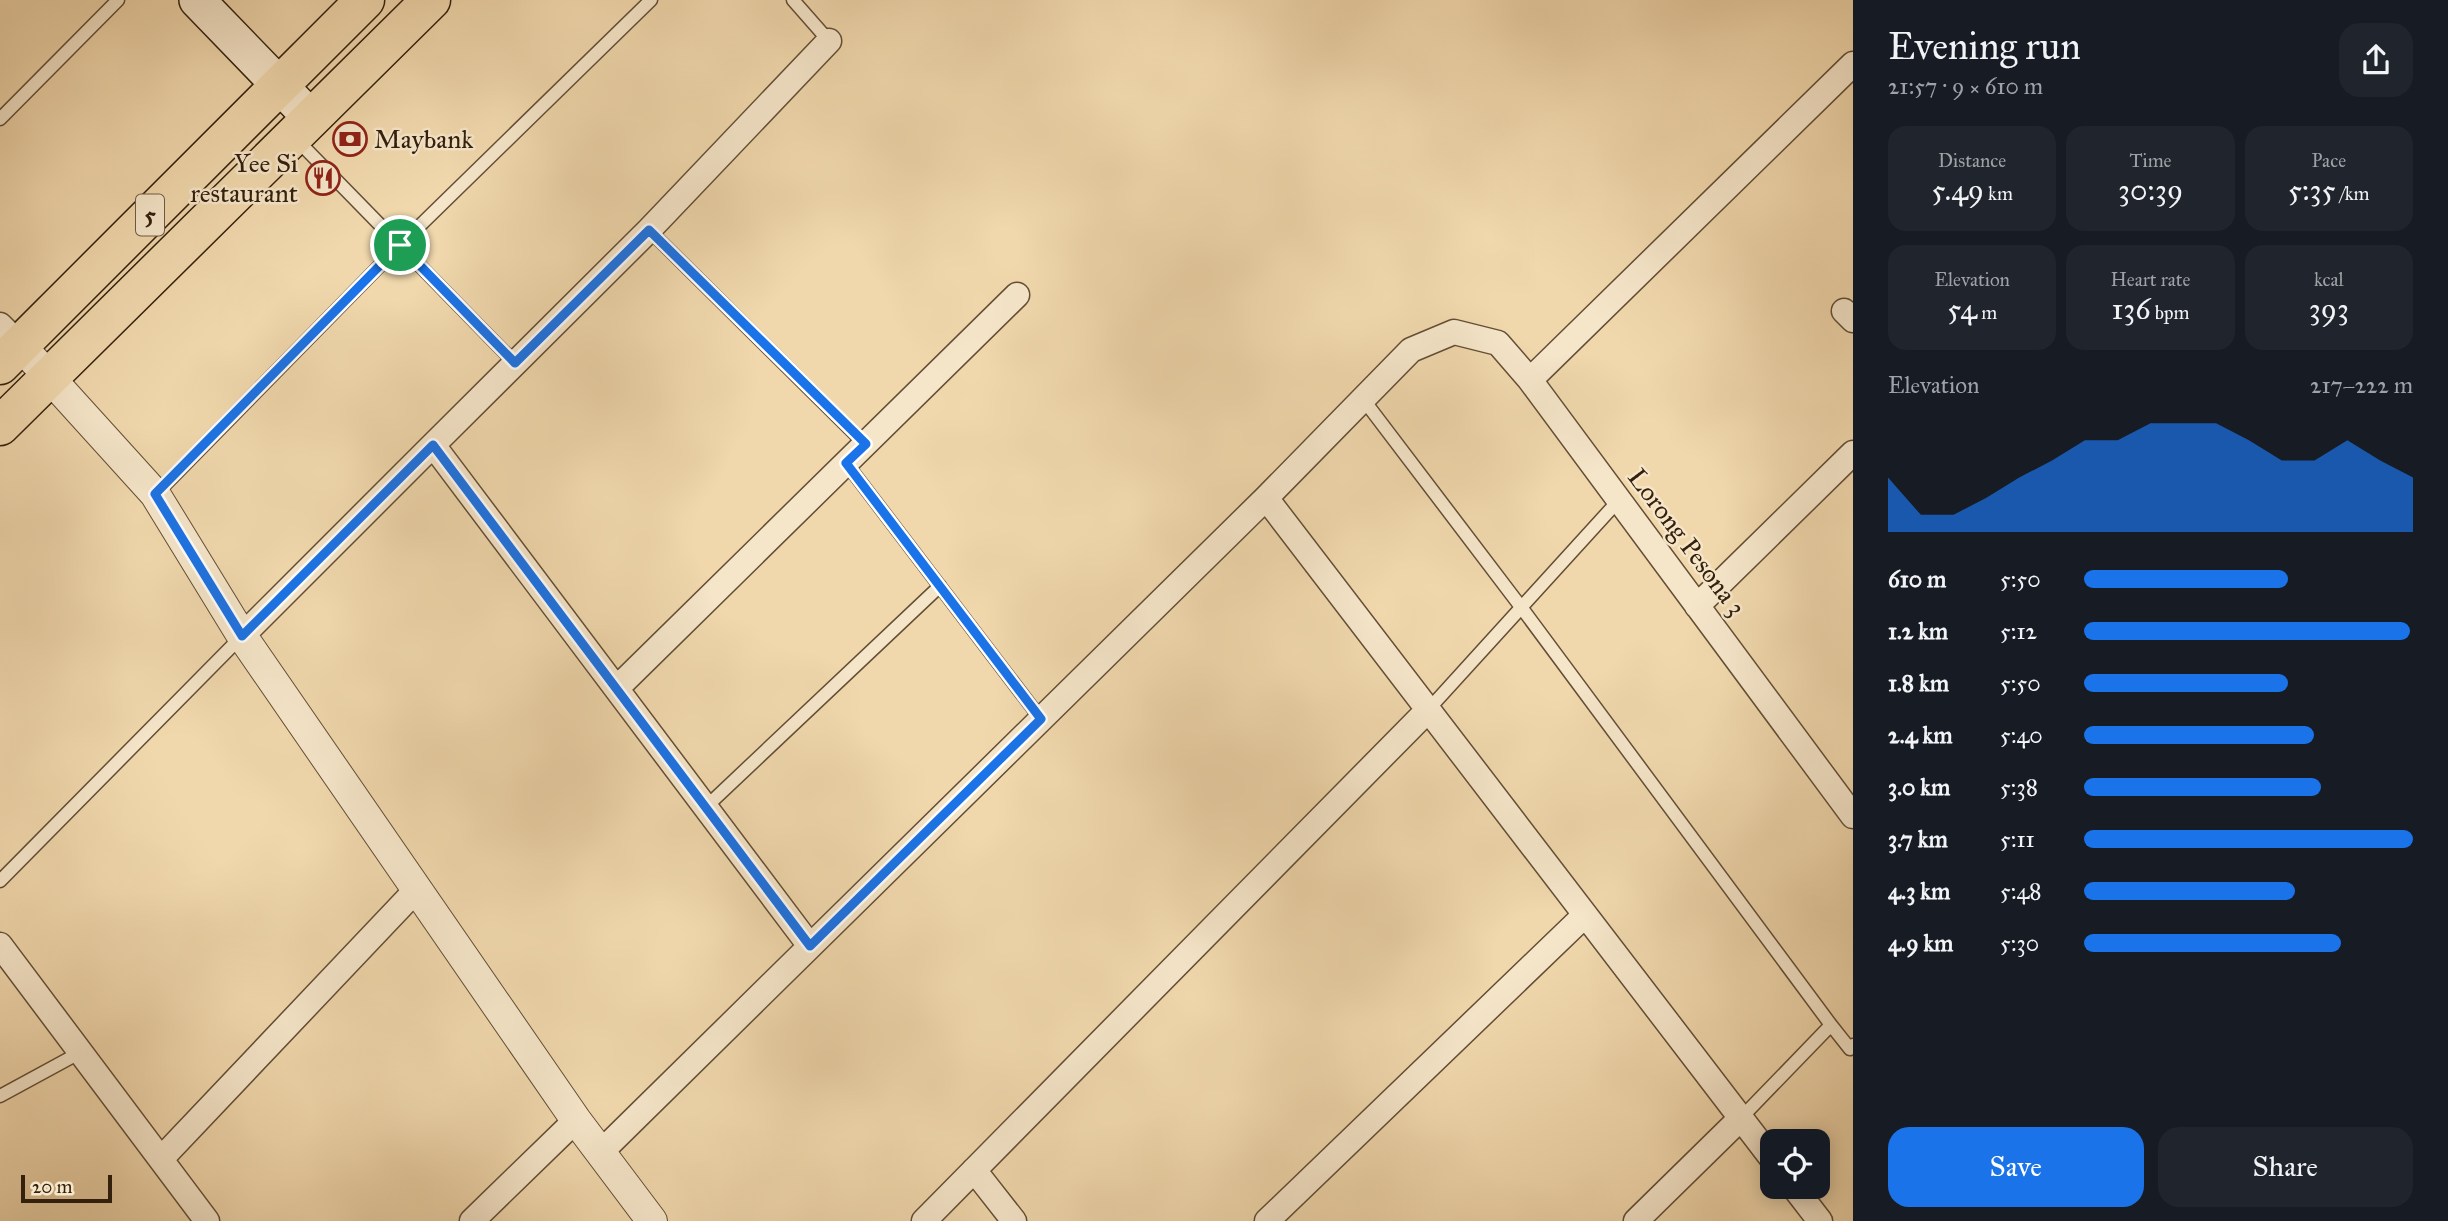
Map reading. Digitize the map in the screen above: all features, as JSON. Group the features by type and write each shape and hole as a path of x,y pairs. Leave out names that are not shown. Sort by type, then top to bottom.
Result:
{"highway":[{"name":"5","path":"7,345 365,0"},
{"name":"5","path":"0,426 431,0"}],"main road":[{"path":"197,0 279,85 303,128"}],"street":[{"path":"242,636 649,230 829,41"},
{"path":"1530,380 1853,64"},
{"path":"617,688 1017,295"},
{"name":"Lorong Pesona 3","path":"1363,399 1411,350 1454,332 1498,343 1530,380 1853,816"},
{"path":"7,345 50,377 155,494 242,636 576,1119 652,1221"},
{"path":"601,1152 1266,498 1363,399"},
{"path":"433,445 810,946"},
{"path":"1697,606 1853,453"},
{"path":"1266,498 1760,1143"},
{"path":"924,1221 1427,710"},
{"path":"161,1159 418,888"},
{"path":"1267,1221 1586,915"},
{"path":"0,944 207,1221"},
{"path":"1636,1221 1741,1118"},
{"path":"472,1221 576,1119"},
{"path":"974,1170 1014,1221"},
{"path":"1803,1199 1820,1221"}],"lane":[{"path":"0,119 118,0"},
{"path":"155,494 400,245 651,0"},
{"path":"793,0 829,41"},
{"path":"303,128 400,245 515,363"},
{"path":"649,230 866,444"},
{"path":"1363,399 1521,607 1831,1026 1852,1049"},
{"path":"846,463 1041,719"},
{"path":"1427,710 1619,500"},
{"path":"706,807 940,586"},
{"path":"0,880 242,636"},
{"path":"1741,1118 1831,1026"},
{"path":"0,1096 81,1052"}],"place":[{"name":"Maybank","path":"350,139"},
{"name":"Yee Si restaurant","path":"323,178"}],"route":[{"path":"649,230 866,444 846,463 1041,719 810,946 433,445 242,636 155,494 400,245 515,363 649,230"}]}
